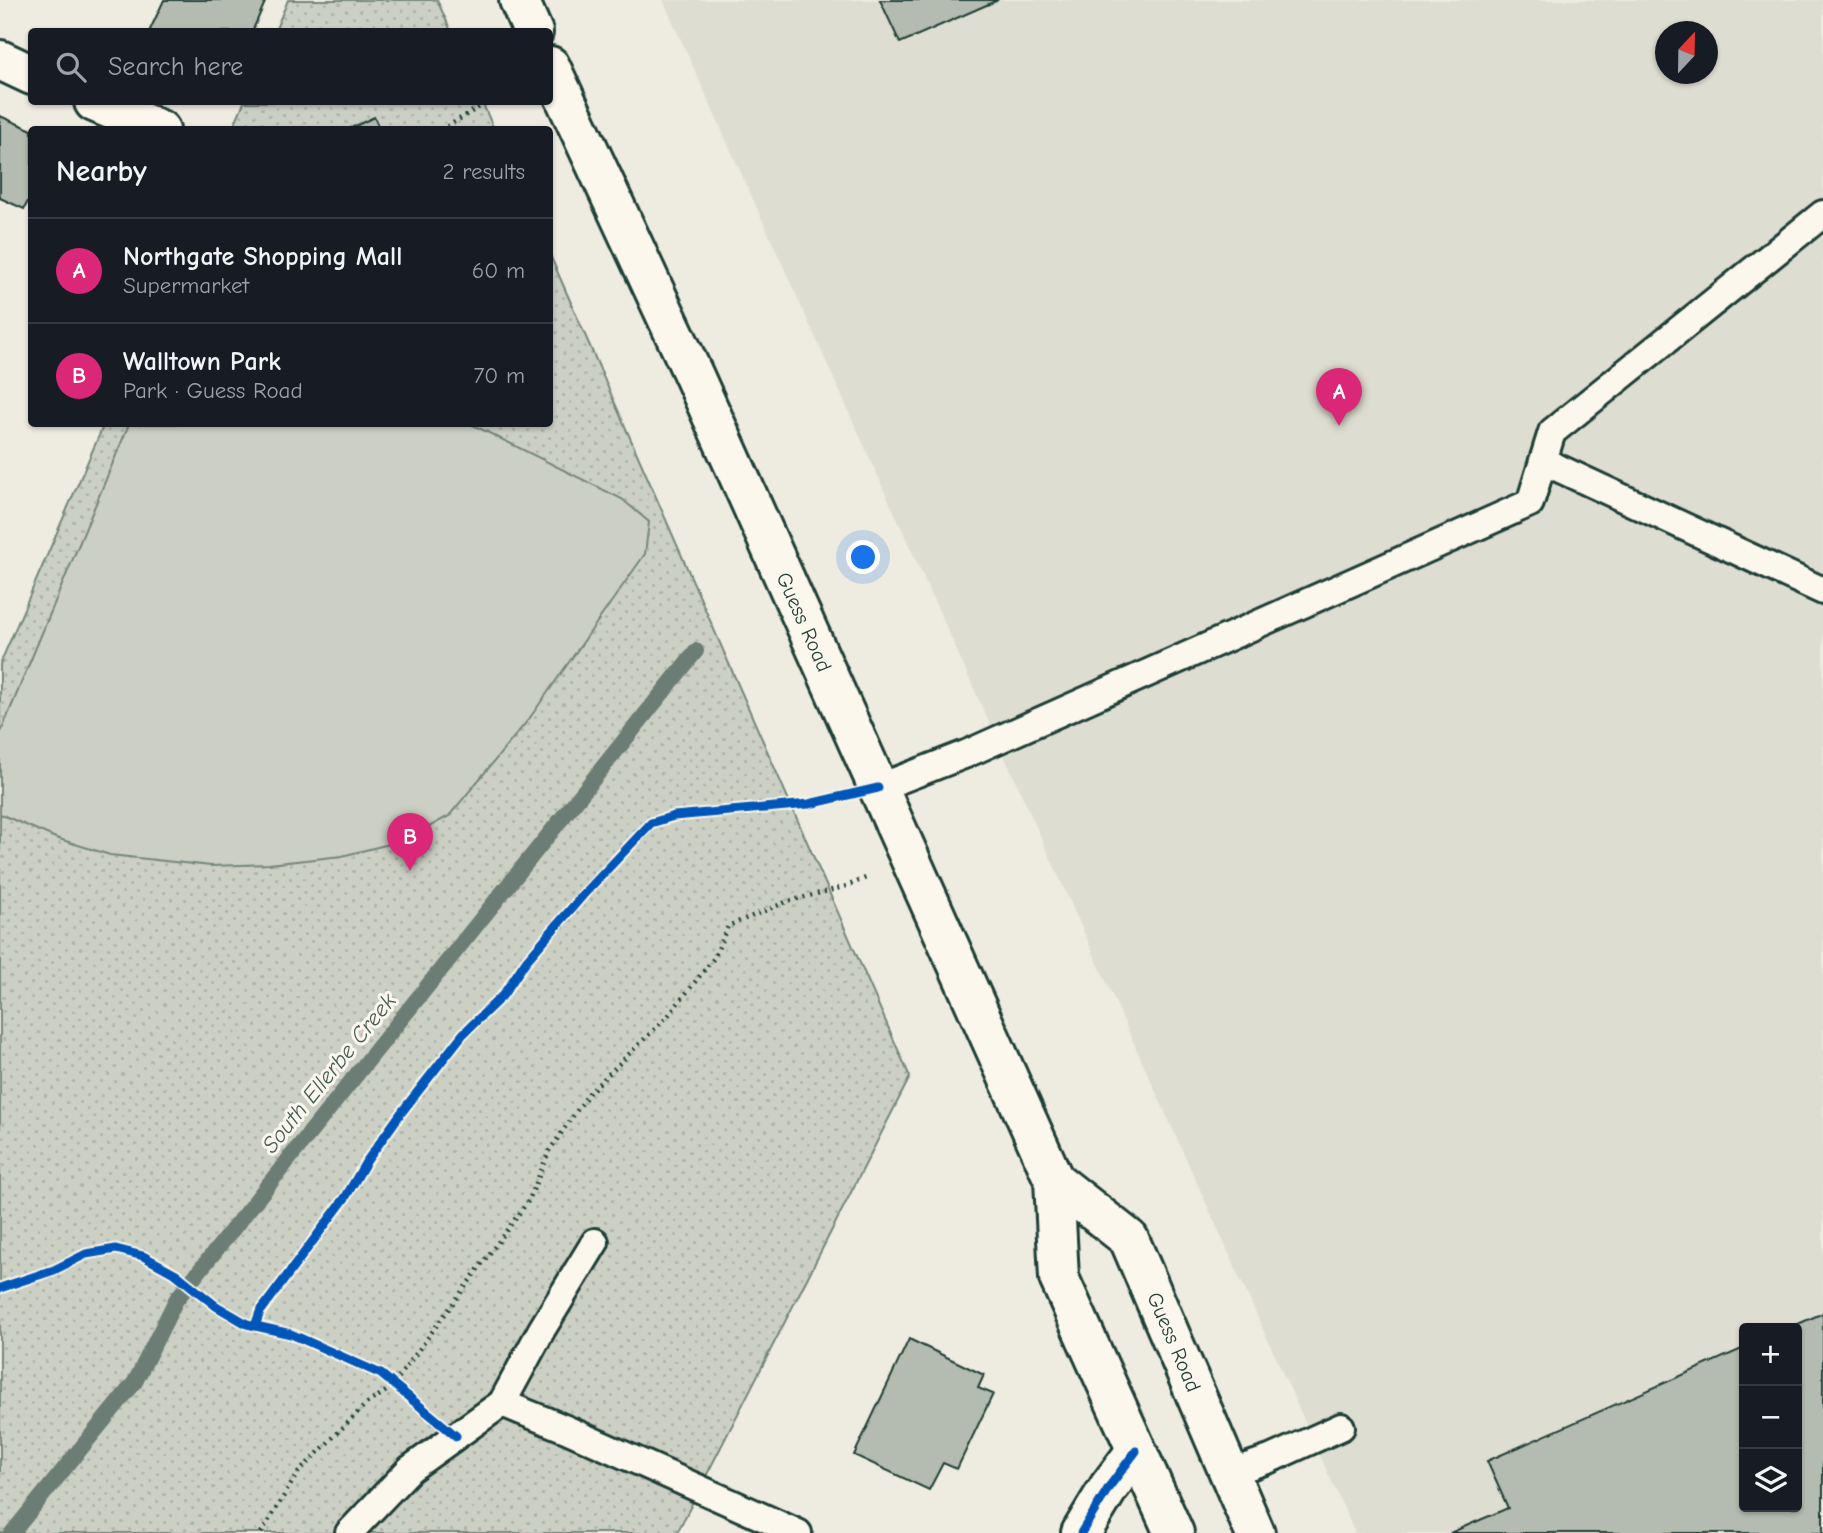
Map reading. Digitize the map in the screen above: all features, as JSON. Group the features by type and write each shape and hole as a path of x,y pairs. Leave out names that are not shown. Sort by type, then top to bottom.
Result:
{"main road":[{"path":"519,0 531,28"},
{"path":"0,60 28,73"},
{"name":"Guess Road","path":"553,72 694,376 1054,1180 1059,1278 1174,1533"},
{"path":"101,105 151,126"},
{"name":"Guess Road","path":"1054,1180 1129,1239 1255,1533"},
{"path":"1081,1533 1109,1487 1136,1451"}],"lane":[{"path":"878,788 966,754 1530,503 1552,432 1823,214"},
{"path":"1543,461 1823,591"},
{"path":"349,1533 410,1469 502,1403 542,1329 595,1242"},
{"path":"502,1403 798,1533"},
{"path":"1229,1472 1270,1459 1341,1427"}],"path":[{"path":"448,126 483,105"},
{"path":"261,1533 299,1473 366,1404 394,1385 529,1200 549,1151 589,1093 668,1016 714,958 728,926 786,902 848,886 910,858"}],"shaded area":[{"path":"288,0 437,0 450,28 276,28"},
{"path":"663,0 1823,0 1823,1533 1355,1533"},
{"path":"243,105 483,105 493,126 234,126"},
{"path":"553,262 910,1077 677,1533 0,1533 0,664 103,427 553,427"},
{"path":"128,427 477,427 622,499 649,522 645,554 529,719 449,816 405,840 342,856 269,864 211,866 110,855 56,838 0,814 0,734"}],"building":[{"path":"164,0 266,0 254,28 151,28"},
{"path":"880,0 998,0 900,43"},
{"path":"0,116 28,128 28,202 24,209 0,198"},
{"path":"374,117 378,126 355,126"},
{"path":"1823,1313 1823,1533 1450,1533 1508,1508 1487,1461 1739,1350 1739,1512 1802,1512 1800,1323"},
{"path":"909,1339 984,1375 978,1388 993,1394 957,1469 943,1463 929,1490 854,1455"}],"waterway":[{"name":"South Ellerbe Creek","path":"12,1533 135,1382 176,1300 696,651"}],"cycle path":[{"path":"255,1326 260,1312 345,1198 366,1162 463,1034 503,995 526,961 651,823 674,816 809,804 878,788"},
{"path":"0,1288 54,1270 86,1254 116,1249 143,1256 176,1274 216,1306 247,1324 291,1334 381,1374 456,1436"},
{"path":"1081,1533 1109,1487 1136,1451"}],"place":[{"name":"Northgate Shopping Mall","path":"1339,426"},
{"name":"Walltown Park","path":"410,871"}]}
